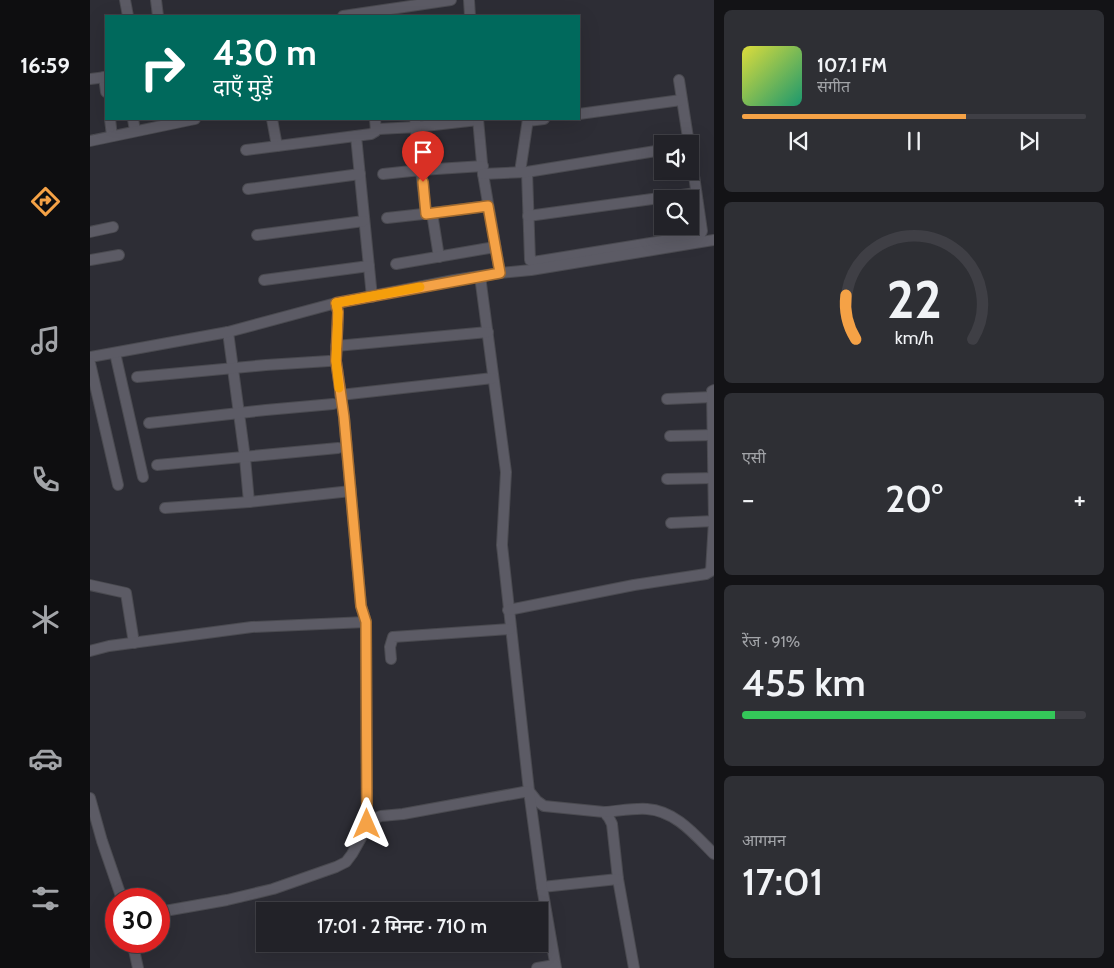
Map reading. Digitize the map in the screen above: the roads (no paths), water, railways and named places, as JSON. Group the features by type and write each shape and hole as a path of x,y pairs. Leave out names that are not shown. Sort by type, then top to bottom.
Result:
{"street":[{"path":"125,0 128,15"},
{"path":"156,0 158,15"},
{"path":"350,15 450,0"},
{"path":"469,0 470,15"},
{"path":"90,79 105,77"},
{"path":"679,80 687,135"},
{"path":"580,114 681,100"},
{"path":"110,120 112,136"},
{"path":"133,120 134,131"},
{"path":"90,141 190,120"},
{"path":"272,120 277,146"},
{"path":"246,150 374,134 376,131 374,120"},
{"path":"379,130 416,123 462,120"},
{"path":"478,120 488,206 500,273"},
{"path":"528,120 524,172 530,260 533,262 700,235 702,231 699,212"},
{"path":"416,123 420,170 439,257"},
{"path":"356,136 372,297"},
{"path":"383,174 420,170 524,172 654,151"},
{"path":"248,188 360,174"},
{"path":"528,216 654,199"},
{"path":"387,218 488,206"},
{"path":"257,235 364,221"},
{"path":"90,232 113,227"},
{"path":"90,357 228,332 336,303 480,276 531,270 714,240"},
{"path":"396,264 495,247"},
{"path":"90,260 119,255"},
{"path":"264,280 369,266"},
{"path":"480,276 506,481 502,545 508,610 528,791 556,966 537,968"},
{"path":"170,910 227,900 273,888 336,867 346,862 373,820 366,622 361,606 344,417 340,395 336,346 338,312 336,303"},
{"path":"228,332 240,413 249,502"},
{"path":"336,346 488,332"},
{"path":"115,352 143,477"},
{"path":"137,377 328,361"},
{"path":"90,363 118,485"},
{"path":"340,395 493,378"},
{"path":"508,610 634,585 706,574 711,571 714,522 713,394 667,399"},
{"path":"149,423 333,404"},
{"path":"670,436 713,435"},
{"path":"157,465 338,448"},
{"path":"667,479 714,478"},
{"path":"165,508 249,502 351,491"},
{"path":"671,523 714,522"},
{"path":"90,585 126,593 134,643"},
{"path":"90,651 108,646 252,627 366,622"},
{"path":"391,659 390,647 393,637 510,628"},
{"path":"373,820 528,791"},
{"path":"528,791 544,806 604,812 658,810 684,824 714,854"},
{"path":"90,798 102,842 118,888"},
{"path":"604,812 612,824 618,879 634,968"},
{"path":"542,887 618,879"},
{"path":"135,953 138,968"}]}
